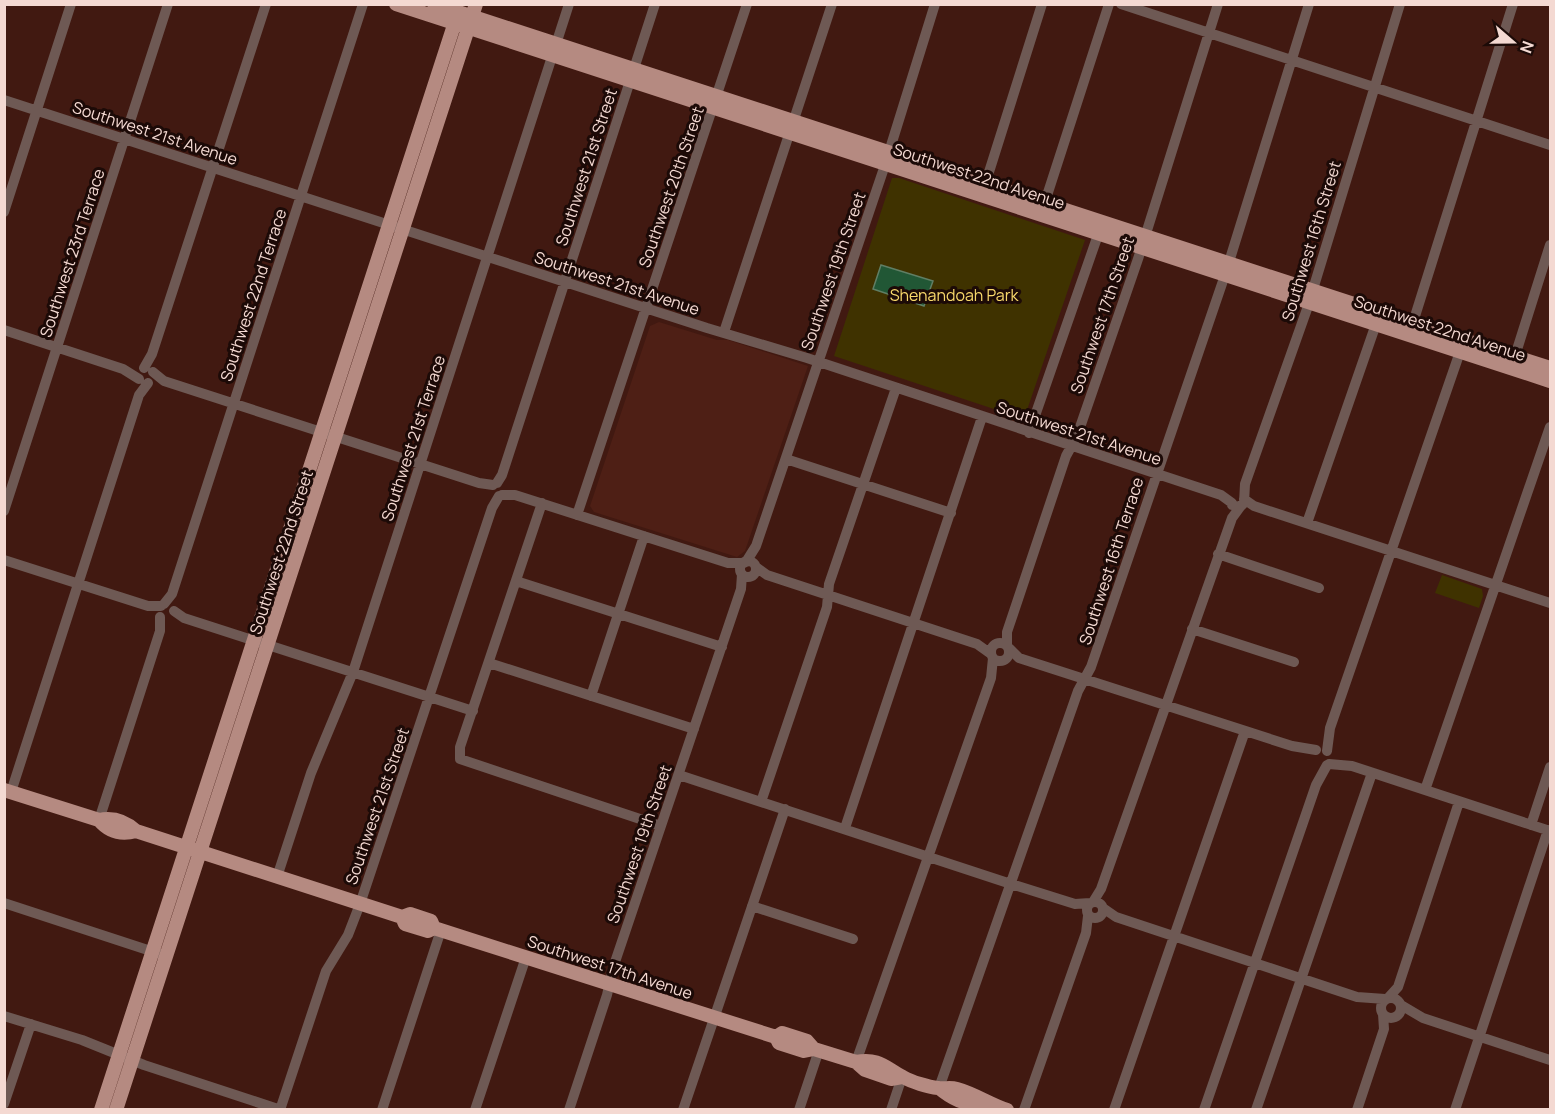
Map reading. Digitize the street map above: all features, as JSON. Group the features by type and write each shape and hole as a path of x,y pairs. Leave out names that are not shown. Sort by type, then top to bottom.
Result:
{"main road":[{"name":"Southwest 22nd Avenue","path":"396,4 465,15"},
{"name":"Southwest 22nd Avenue","path":"434,4 555,50 1411,329 1462,346 1551,381"},
{"name":"Southwest 22nd Street","path":"116,1110 126,1058 465,15"},
{"name":"Southwest 22nd Avenue","path":"1043,208 1099,232 1144,241"},
{"name":"Southwest 22nd Avenue","path":"1310,297 1376,324 1411,329"},
{"name":"Southwest 22nd Avenue","path":"1462,346 1515,356 1551,368"},
{"name":"Southwest 17th Avenue","path":"8,791 99,820 109,818 128,824 136,831 402,918 413,915 431,921 438,929 776,1037 782,1033 807,1041 816,1050 856,1062 868,1060 893,1068 902,1077 939,1088 961,1090 978,1096 984,1106 1007,1110"},
{"name":"Southwest 22nd Street","path":"101,1110 126,1058"}],"street":[{"path":"4,212 71,4"},
{"name":"Southwest 23rd Terrace","path":"4,511 168,4"},
{"path":"8,791 78,584 266,4"},
{"name":"Southwest 22nd Terrace","path":"99,820 363,4"},
{"name":"Southwest 21st Terrace","path":"277,877 311,773 353,672 569,4"},
{"name":"Southwest 21st Street","path":"281,1109 326,971 348,935 360,904 500,489 655,4"},
{"name":"Southwest 20th Street","path":"577,515 747,4"},
{"path":"724,332 832,4"},
{"name":"Southwest 19th Street","path":"569,1110 661,826 887,157 935,4"},
{"path":"984,188 1042,4"},
{"path":"1043,208 1109,4"},
{"path":"1121,4 1551,145"},
{"name":"Southwest 17th Street","path":"856,1062 1144,241 1218,4"},
{"name":"Southwest 16th Terrace","path":"939,1088 1085,679 1227,269 1309,4"},
{"name":"Southwest 16th Street","path":"1024,1110 1310,297 1400,4"},
{"path":"1411,329 1513,4"},
{"name":"Southwest 21st Avenue","path":"4,100 819,362 1071,447 1551,603"},
{"path":"1029,433 1099,232"},
{"path":"1515,356 1551,245"},
{"path":"1307,523 1376,324"},
{"path":"4,330 768,575 1549,831 1455,1110"},
{"path":"1203,1110 1316,785 1330,728 1462,346"},
{"path":"761,802 827,607 830,584 896,388"},
{"path":"845,828 982,417"},
{"path":"1425,790 1551,427"},
{"path":"786,459 951,513"},
{"path":"542,503 460,747 462,761 661,826"},
{"path":"591,696 644,536"},
{"path":"1218,554 1319,588"},
{"path":"4,560 472,711"},
{"path":"516,581 722,647"},
{"path":"1192,629 1293,662"},
{"path":"489,663 694,729"},
{"path":"1114,1110 1245,731"},
{"path":"1531,825 1551,767"},
{"path":"1256,1110 1372,773"},
{"path":"679,775 1357,997 1395,1017 1423,1018"},
{"path":"1384,1029 1382,1012 1387,999 1398,987 1459,802"},
{"path":"683,1110 785,809"},
{"path":"4,903 160,954"},
{"path":"752,906 853,939"},
{"path":"382,1110 438,929"},
{"path":"475,1110 526,957"},
{"path":"1357,1110 1384,1029 1395,1017 1400,1003 1398,987"},
{"path":"1357,997 1387,999 1400,1003 1423,1018 1551,1060"},
{"path":"4,1016 281,1109"},
{"path":"4,1104 31,1024"},
{"path":"799,1110 816,1050"},
{"path":"891,1110 902,1077"}],"shaded area":[{"path":"881,265 933,281 924,306 873,289"},
{"path":"659,322 717,340 728,340 808,366 745,551 737,557 594,512 590,506 650,326"}],"green space":[{"name":"Shenandoah Park","path":"892,178 899,178 1085,240 1024,419 834,356"},
{"path":"1442,575 1482,589 1483,596 1479,608 1435,593"}]}
